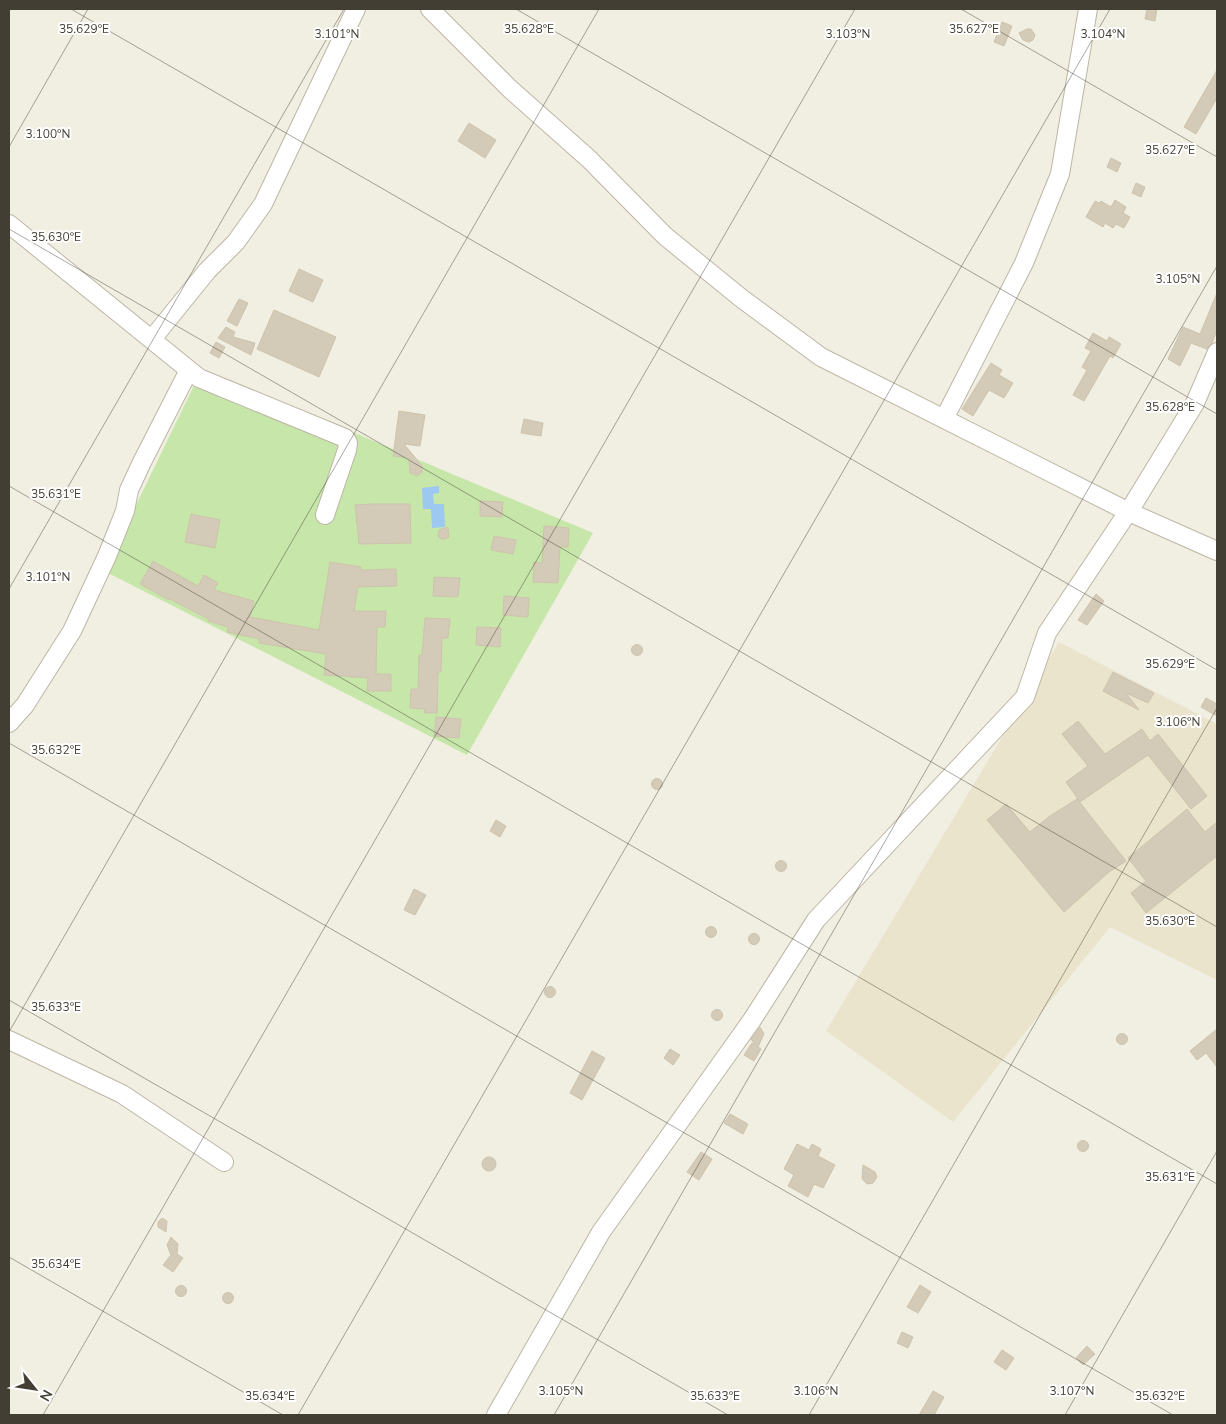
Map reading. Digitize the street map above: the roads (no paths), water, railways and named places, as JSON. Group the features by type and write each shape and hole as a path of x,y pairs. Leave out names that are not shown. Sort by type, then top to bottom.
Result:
{"street":[{"path":"152,340 207,271 236,242 263,204 356,9"},
{"path":"430,9 509,88 589,159 665,236 741,298 821,356 1128,512 1217,551"},
{"path":"944,418 1024,263 1060,174 1088,9"},
{"path":"9,224 199,378 346,438 348,443 347,450 325,515"},
{"path":"496,1415 602,1232 752,1020 816,920 1025,697 1047,633 1128,512 1196,403 1217,352"},
{"path":"9,723 25,705 72,631 125,511 129,490 189,370"},
{"path":"9,1040 122,1094 224,1162"}],"water":[{"path":"439,486 439,493 433,494 434,504 444,504 445,527 432,528 431,509 423,509 422,488"}]}
